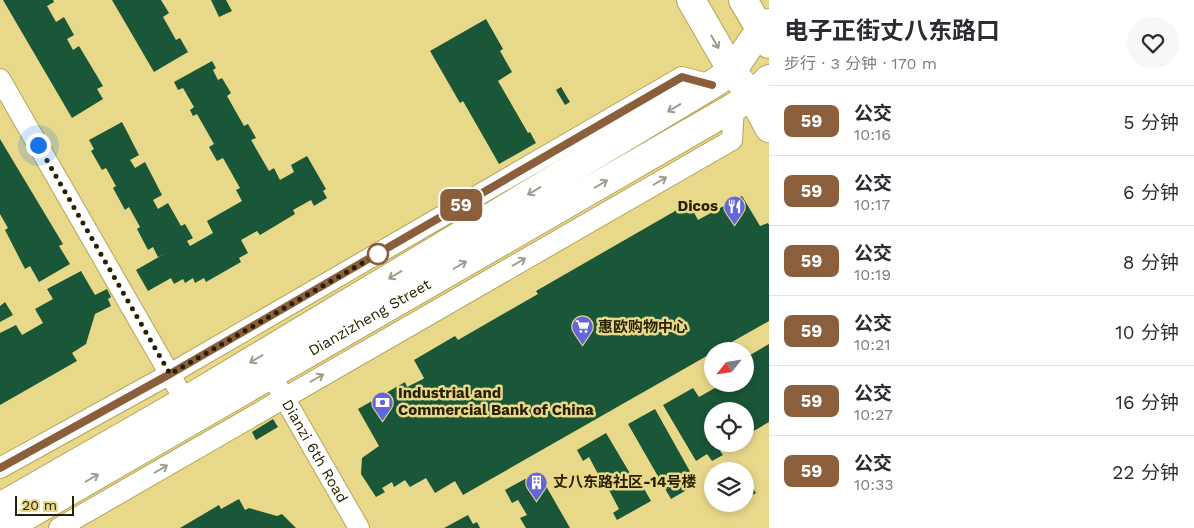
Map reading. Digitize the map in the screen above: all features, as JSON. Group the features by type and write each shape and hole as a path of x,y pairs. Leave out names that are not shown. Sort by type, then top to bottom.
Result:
{"main road":[{"path":"691,0 722,78 751,94 769,128"},
{"path":"743,0 766,32"},
{"name":"Dianzizheng Street","path":"5,528 190,410 722,78 766,32"},
{"name":"Dianzizheng Street","path":"0,507 190,410 278,386 751,94"}],"street":[{"path":"0,468 170,374 682,77 722,78"},
{"path":"0,79 190,410"},
{"name":"Dianzizheng Street","path":"59,528 278,386"},
{"name":"Dianzi 6th Road","path":"278,386 359,528"}],"building":[{"path":"3,0 53,0 54,2 47,6 56,22 64,17 74,35 67,39 73,50 79,46 103,86 97,89 103,99 72,118"},
{"path":"112,0 161,0 169,13 163,17 176,40 180,38 188,52 154,72"},
{"path":"211,0 226,0 232,11 219,17"},
{"path":"486,19 503,49 500,51 512,72 498,81 528,133 530,132 536,143 499,164 463,101 460,103 430,51"},
{"path":"212,61 216,68 213,70 218,80 222,78 231,93 227,96 244,126 248,124 256,138 251,140 269,171 274,168 280,180 294,172 291,165 307,156 326,189 323,191 327,198 314,206 311,200 293,210 295,214 260,235 257,231 241,240 248,253 239,258 241,262 206,282 204,278 195,283 193,278 185,283 183,279 174,284 171,278 148,291 136,270 164,254 158,257 153,247 148,250 137,229 140,227 129,207 125,210 113,188 116,186 106,168 102,170 91,151 94,149 89,140 122,122 139,155 130,160 135,168 145,162 162,195 153,200 158,209 168,203 181,226 185,224 193,238 187,241 190,246 213,233 207,221 242,201 236,190 240,188 223,158 217,161 209,147 214,144 197,114 193,116 190,110 194,107 183,88 178,90 174,82"},
{"path":"561,87 570,102 565,105 556,90"},
{"path":"0,139 63,244 59,246 70,264 39,282 30,266 25,269 5,230 8,228 0,214"},
{"name":"惠欧购物中心","path":"742,196 760,226 768,223 769,321 732,342 704,342 704,358 463,495 455,481 435,493 426,478 410,487 405,480 394,487 392,482 382,488 385,492 376,497 361,474 362,458 379,446 358,409 405,382 407,387 423,379 414,360 455,336 458,340 538,294 536,291 689,203 698,220"},
{"path":"81,271 95,295 107,289 111,297 108,299 111,306 95,314 86,344 72,353 77,361 0,405 0,333 16,325 22,335 43,323 35,309 53,299 47,289"},
{"path":"5,302 13,315 0,322 0,306"},
{"path":"769,344 769,422 754,431 754,402 704,402 704,452 721,452 723,455 712,461 707,454 696,461 663,405 693,388 699,397 708,392 754,392 754,353"},
{"path":"655,409 697,484 671,499 628,424"},
{"path":"273,419 278,427 256,440 252,432"},
{"path":"606,433 631,475 635,473 651,501 617,520 613,513 619,509 608,488 605,490 600,482 597,485 592,477 598,474 589,457 583,461 577,450"},
{"name":"丈八东路社区-14号楼","path":"538,472 570,528 526,528 520,518 527,515 518,500 512,503 505,490"},
{"path":"239,499 245,510 249,508 277,516 282,514 296,528 180,528 219,505 221,509"},
{"path":"468,515 473,524 477,522 480,528 444,528"}],"bus line":[{"name":"59","path":"0,468 170,374 682,77 712,85"}],"place":[{"name":"Dicos","path":"734,225"},
{"name":"惠欧购物中心","path":"582,346"},
{"name":"Industrial and Commercial Bank of China","path":"382,421"},
{"name":"丈八东路社区-14号楼","path":"537,501"}],"route":[{"path":"38,145 170,374 378,254"}]}
